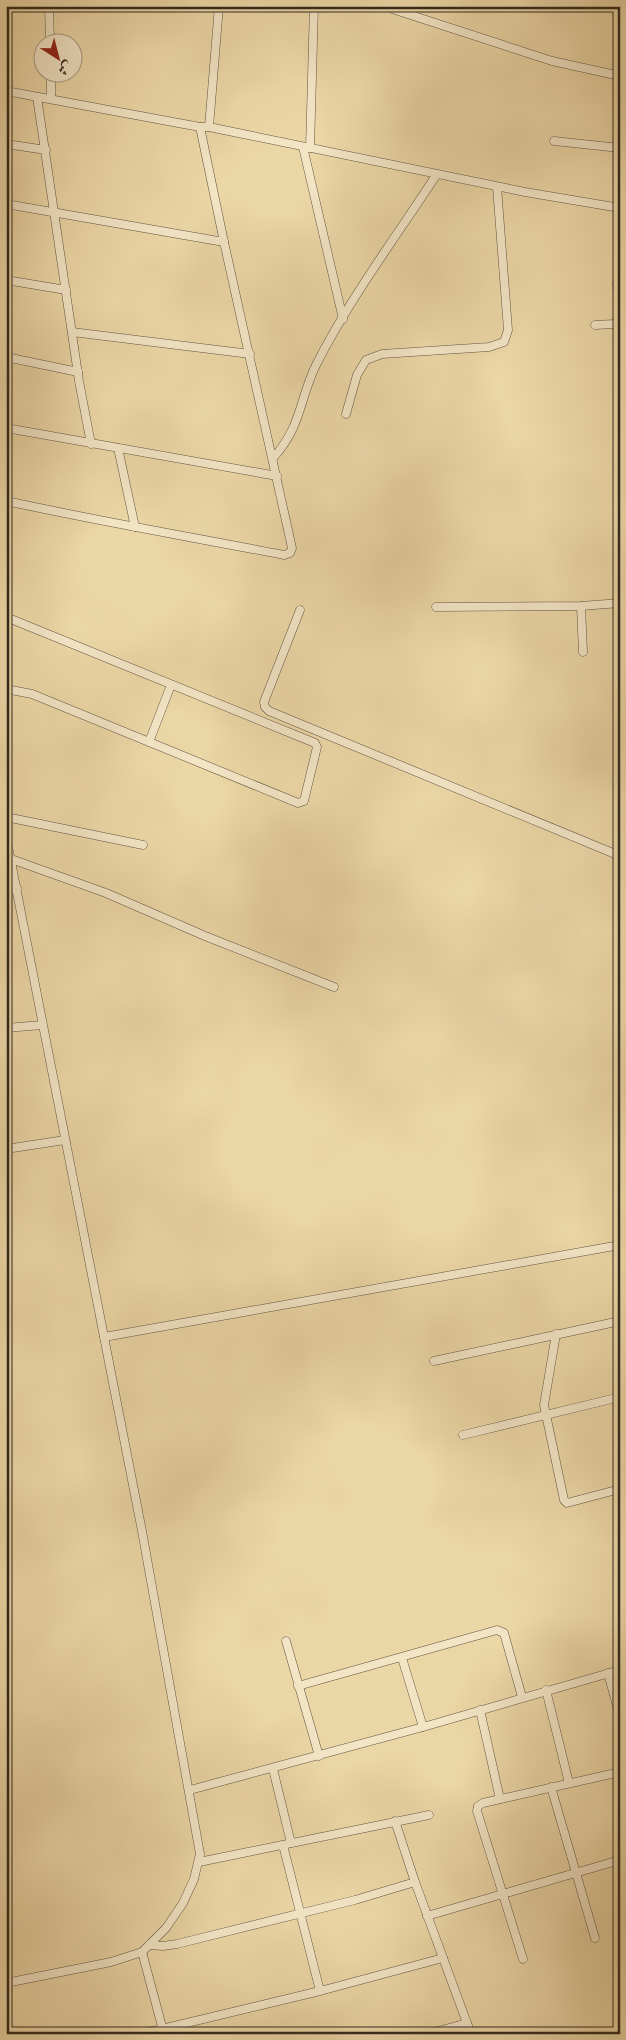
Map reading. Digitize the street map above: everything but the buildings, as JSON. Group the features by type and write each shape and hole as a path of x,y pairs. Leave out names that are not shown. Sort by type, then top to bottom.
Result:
{"street":[{"path":"48,6 49,32"},
{"path":"6,501 135,528 284,555 290,553 292,544 224,242 205,127 220,6"},
{"path":"314,6 306,148 342,319"},
{"path":"383,6 395,8 552,61 620,76"},
{"path":"51,82 52,99"},
{"path":"6,91 205,127 497,187 620,208"},
{"path":"37,97 78,372 91,444"},
{"path":"554,141 620,148"},
{"path":"6,144 46,150"},
{"path":"273,458 286,444 295,428 315,367 342,319 437,174"},
{"path":"346,414 357,375 366,360 382,354 488,347 504,342 508,330 497,187"},
{"path":"6,204 224,242"},
{"path":"620,278 617,283 620,305"},
{"path":"6,280 66,290"},
{"path":"595,325 614,324 620,318"},
{"path":"72,332 250,354"},
{"path":"6,357 78,372"},
{"path":"6,428 277,476"},
{"path":"118,448 135,528"},
{"path":"436,607 580,606 620,603"},
{"path":"580,606 583,652"},
{"path":"300,610 264,702 270,711 620,856"},
{"path":"6,617 317,745 304,801 298,803 32,694 14,689 6,690"},
{"path":"149,742 171,685"},
{"path":"6,816 143,845"},
{"path":"6,836 142,1531 200,1845 199,1862 194,1879 183,1903 166,1928 142,1952 111,1962 6,1983"},
{"path":"11,859 106,893 205,936 334,987"},
{"path":"6,889 16,888"},
{"path":"6,1028 42,1025"},
{"path":"6,1149 65,1140"},
{"path":"104,1337 620,1245"},
{"path":"434,1361 620,1320"},
{"path":"556,1334 544,1402 545,1416 566,1503 620,1489"},
{"path":"463,1435 620,1397"},
{"path":"298,1686 501,1630 504,1633 522,1698"},
{"path":"286,1641 319,1756"},
{"path":"402,1658 423,1727"},
{"path":"190,1790 423,1727 620,1670"},
{"path":"608,1673 620,1717"},
{"path":"546,1690 569,1783"},
{"path":"480,1710 500,1799"},
{"path":"273,1768 299,1914 320,1991"},
{"path":"524,1959 477,1811 478,1806 483,1803 620,1772"},
{"path":"551,1787 594,1938"},
{"path":"199,1862 428,1815"},
{"path":"395,1821 415,1882 471,2034"},
{"path":"428,1916 620,1860"},
{"path":"149,1945 177,1944 355,1900 415,1882"},
{"path":"142,1952 163,2031"},
{"path":"141,2034 163,2031 443,1958"},
{"path":"428,2034 467,2023"}]}
